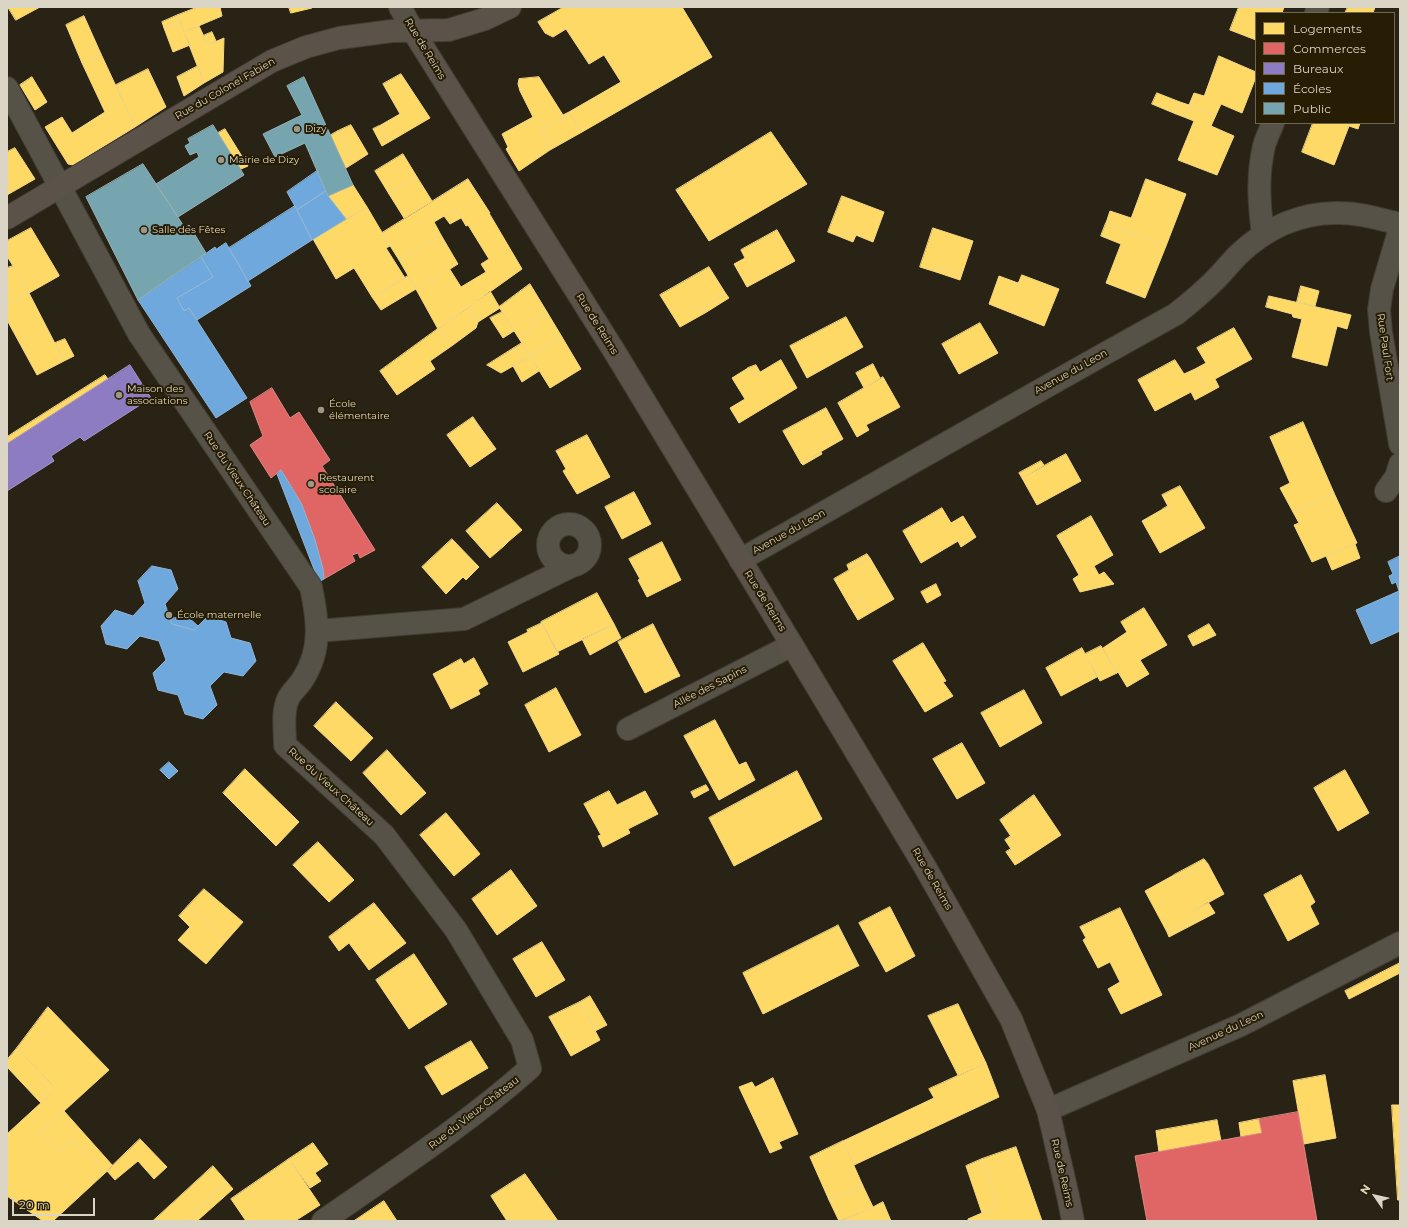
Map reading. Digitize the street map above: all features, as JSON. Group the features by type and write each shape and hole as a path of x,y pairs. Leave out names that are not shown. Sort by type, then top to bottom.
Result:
{"main road":[{"name":"Rue du Colonel Fabien","path":"7,218 272,61 306,47 340,38 413,30 449,30 485,19 510,7"},
{"name":"Rue de Reims","path":"413,30 616,354 792,645 925,867 1011,1019 1048,1110 1068,1196 1072,1221"}],"street":[{"name":"Rue de Reims","path":"400,7 413,30"},
{"name":"Rue du Vieux Château","path":"7,88 103,264 120,301 139,334 311,587 316,610 317,643 313,660 303,680 288,698 285,715 285,745 389,841 456,930 522,1040 530,1068 505,1090 444,1137 323,1221"},
{"path":"1263,234 1258,191 1260,166 1264,145 1273,124"},
{"name":"Avenue du Leon","path":"740,560 1176,314 1194,300 1215,280 1238,254 1263,234 1293,219 1318,214 1340,212 1400,224"},
{"name":"Rue Paul Fort","path":"1400,228 1382,289 1379,310 1381,332 1400,444"},
{"path":"1386,491 1396,477 1400,464"},
{"path":"317,631 464,619 572,566"},
{"name":"Allée des Sapins","path":"628,729 792,645"},
{"name":"Avenue du Leon","path":"1048,1110 1241,1025 1400,943"}],"building: Logements":[{"path":"8,7 40,7 16,20"},
{"path":"198,7 220,7 222,16 184,32 178,15"},
{"path":"289,7 312,7 312,8 291,13"},
{"path":"564,7 682,7 712,57 582,132 569,112 621,82 604,55 589,64 566,29 553,37 545,33 538,22"},
{"path":"1239,7 1284,7 1282,12 1255,12 1255,40 1230,30"},
{"path":"1349,7 1363,12 1346,12"},
{"path":"1349,7 1375,7 1373,12 1363,12"},
{"path":"178,15 180,22 164,28 162,22"},
{"path":"84,16 101,54 82,63 66,25"},
{"path":"180,22 190,45 173,52 164,28"},
{"path":"199,26 208,45 224,38 223,72 204,83 184,32"},
{"path":"212,32 216,41 208,45 203,36"},
{"path":"101,54 135,127 73,165 68,164 45,127 62,117 72,133 105,112 82,63"},
{"path":"1219,56 1255,72 1255,80 1242,113 1221,104 1216,115 1189,105 1194,93 1204,96"},
{"path":"198,66 204,83 184,96 177,77"},
{"path":"148,69 166,107 135,127 116,85"},
{"path":"401,74 430,118 389,142 379,126 400,114 383,84"},
{"path":"32,77 47,102 35,110 20,85"},
{"path":"539,77 563,115 569,112 570,114 541,131 550,150 519,171 506,149 508,147 502,134 533,117 518,84 519,79"},
{"path":"1157,93 1180,102 1176,114 1152,104"},
{"path":"1180,102 1189,105 1184,117 1176,114"},
{"path":"1189,105 1216,115 1211,126 1234,136 1217,175 1178,160 1194,121 1184,117"},
{"path":"570,114 582,132 550,150 541,131"},
{"path":"1313,124 1360,124 1358,129 1349,126 1334,165 1302,152"},
{"path":"351,125 368,154 354,163 338,131"},
{"path":"379,126 389,142 382,146 373,129"},
{"path":"225,129 248,166 241,169 218,133"},
{"path":"338,131 354,163 346,168 331,135"},
{"path":"771,132 807,184 709,241 676,190"},
{"path":"15,148 35,179 7,195 7,152"},
{"path":"403,154 417,177 389,194 375,171"},
{"path":"417,177 432,201 404,218 389,194"},
{"path":"468,179 490,213 522,269 438,329 417,291 449,268 461,287 486,272 481,264 489,259 468,225 466,226 456,209 434,222 441,235 399,260 382,233"},
{"path":"1146,179 1186,194 1166,246 1106,223 1110,211 1131,218"},
{"path":"353,185 367,207 346,219 328,196"},
{"path":"842,196 884,212 873,242 846,231 843,238 828,232"},
{"path":"367,207 390,246 386,248 405,278 372,297 354,268 336,279 313,239"},
{"path":"456,209 461,218 450,224 444,216"},
{"path":"1106,223 1166,246 1145,298 1106,283 1121,244 1101,236"},
{"path":"31,228 59,276 29,293 7,256 7,241"},
{"path":"933,228 973,241 962,274 938,266 936,272 920,267"},
{"path":"777,230 795,261 747,287 734,264 745,258 741,250"},
{"path":"846,231 856,235 853,242 843,238"},
{"path":"441,235 458,264 450,269 449,268 417,291 399,260"},
{"path":"13,266 29,293 7,304 7,268"},
{"path":"938,266 962,274 960,280 936,272"},
{"path":"709,267 726,294 702,308 705,313 680,327 660,295"},
{"path":"1022,275 1059,289 1044,326 989,304 999,276 1018,283"},
{"path":"408,276 416,289 381,310 372,297"},
{"path":"530,284 547,312 532,322 535,326 518,337 499,307"},
{"path":"1301,286 1319,291 1315,306 1297,302"},
{"path":"490,291 500,308 478,322 468,308"},
{"path":"29,293 64,361 37,375 7,320 7,304"},
{"path":"726,294 729,298 705,313 702,308"},
{"path":"1269,296 1351,315 1347,329 1337,326 1327,366 1292,357 1302,319 1293,317 1292,314 1266,307"},
{"path":"468,308 478,322 476,328 453,345 439,328"},
{"path":"502,312 514,331 503,338 490,318"},
{"path":"547,312 562,337 530,356 518,337 535,326 532,322"},
{"path":"846,317 863,347 807,378 790,346"},
{"path":"980,323 998,353 959,374 942,344"},
{"path":"439,328 453,345 430,361 435,369 397,395 380,371"},
{"path":"1234,328 1252,359 1215,379 1219,387 1208,393 1195,369 1206,363 1197,348"},
{"path":"562,337 581,369 550,388 530,356"},
{"path":"65,339 74,356 64,361 55,343"},
{"path":"522,343 530,356 522,361 514,348"},
{"path":"514,348 522,361 501,373 487,365"},
{"path":"530,356 539,371 522,382 513,366"},
{"path":"781,360 797,388 739,423 730,408 745,399 732,378 748,368 753,376"},
{"path":"1175,360 1184,374 1195,369 1208,393 1195,400 1191,392 1155,411 1138,380"},
{"path":"873,364 880,378 864,388 856,373"},
{"path":"756,365 760,372 753,376 748,368"},
{"path":"105,375 108,379 7,444 7,437"},
{"path":"883,377 900,407 866,425 869,430 857,437 838,403"},
{"path":"826,408 843,439 801,463 783,431"},
{"path":"473,417 477,423 475,424 483,435 485,434 496,449 470,467 447,435"},
{"path":"1303,422 1334,493 1293,512 1280,488 1290,483 1270,437"},
{"path":"477,423 485,434 483,435 475,424"},
{"path":"587,435 610,477 577,494 563,471 566,469 556,451"},
{"path":"821,452 822,454 803,465 801,463"},
{"path":"1066,454 1081,481 1037,505 1022,478"},
{"path":"1041,461 1044,465 1022,478 1019,473"},
{"path":"1180,486 1205,528 1160,553 1142,521 1163,509 1166,512 1170,510 1162,495"},
{"path":"634,492 651,524 622,539 605,507"},
{"path":"1334,493 1357,543 1312,562 1294,525 1299,523 1293,512"},
{"path":"497,503 522,530 509,541 506,538 501,543 504,546 490,558 466,531"},
{"path":"1168,506 1170,510 1166,512 1163,509"},
{"path":"942,508 951,523 963,516 976,537 961,547 958,541 921,563 903,531"},
{"path":"1091,516 1113,555 1094,566 1099,575 1104,572 1114,584 1080,592 1073,579 1079,575 1069,557 1073,555 1060,534"},
{"path":"1060,534 1073,555 1069,557 1057,536"},
{"path":"506,538 509,541 504,546 501,543"},
{"path":"452,539 479,567 466,580 463,577 446,594 422,567"},
{"path":"662,542 681,580 647,597 638,580 640,579 629,559"},
{"path":"1355,544 1360,558 1332,570 1326,556"},
{"path":"867,554 870,558 849,570 847,565"},
{"path":"870,558 894,599 870,613 861,598 849,605 834,579"},
{"path":"936,584 941,595 927,603 921,592"},
{"path":"597,593 614,624 557,652 541,622"},
{"path":"861,598 870,613 858,620 849,605"},
{"path":"1144,608 1167,645 1140,660 1149,674 1127,687 1103,648 1127,632 1121,622"},
{"path":"542,623 559,654 523,672 508,642 528,632 527,630"},
{"path":"614,624 621,638 590,655 582,639"},
{"path":"653,624 662,642 658,644 675,678 645,693 618,642"},
{"path":"1209,624 1216,635 1193,646 1188,636"},
{"path":"662,642 680,676 675,678 658,644"},
{"path":"923,643 946,681 943,682 953,696 925,712 893,661"},
{"path":"1101,646 1117,673 1100,681 1085,654"},
{"path":"1082,648 1097,677 1061,696 1046,668"},
{"path":"474,658 488,684 478,690 480,694 451,709 433,674 450,665 453,670"},
{"path":"461,659 464,664 453,670 450,665"},
{"path":"556,688 581,735 549,752 525,705"},
{"path":"1024,690 1042,723 1000,747 981,713"},
{"path":"336,702 373,738 351,761 314,726"},
{"path":"715,720 739,765 746,762 755,780 719,800 684,736"},
{"path":"962,743 985,783 957,799 933,759"},
{"path":"387,750 426,793 401,815 363,773"},
{"path":"245,769 299,822 276,846 223,793"},
{"path":"1345,770 1369,813 1338,831 1314,788"},
{"path":"797,771 822,819 734,866 709,818"},
{"path":"706,785 709,790 694,798 691,792"},
{"path":"609,791 617,805 645,791 658,814 628,829 630,833 603,847 598,836 601,835 584,804"},
{"path":"1034,795 1061,835 1020,862 1011,849 1016,844 1000,820"},
{"path":"446,813 480,854 454,876 420,835"},
{"path":"1011,836 1016,844 1011,849 1005,840"},
{"path":"318,842 354,880 329,902 293,865"},
{"path":"1011,849 1020,862 1015,865 1006,852"},
{"path":"1204,859 1208,864 1177,880 1174,875"},
{"path":"1208,864 1224,894 1193,911 1197,918 1167,932 1145,891 1174,875 1177,880"},
{"path":"511,870 537,906 497,935 472,899"},
{"path":"1301,875 1315,902 1310,906 1319,924 1288,941 1264,895"},
{"path":"204,889 243,922 227,940 188,906"},
{"path":"1208,902 1215,913 1169,937 1167,932 1197,918 1193,911"},
{"path":"374,903 406,943 369,970 349,943 339,951 329,937"},
{"path":"188,906 227,940 206,964 178,940 190,927 179,916"},
{"path":"890,907 915,956 886,972 859,923"},
{"path":"1120,908 1162,995 1121,1014 1108,989 1120,982 1110,962 1098,968 1083,940 1086,938 1080,927"},
{"path":"838,925 859,966 837,926"},
{"path":"837,926 858,966 763,1014 743,973"},
{"path":"542,942 565,980 536,997 513,959"},
{"path":"414,954 447,1004 409,1029 376,980"},
{"path":"1400,963 1400,973 1349,999 1345,991"},
{"path":"590,996 607,1025 595,1031 580,1002"},
{"path":"580,1002 600,1040 571,1056 549,1017"},
{"path":"958,1004 986,1063 958,1075 928,1016"},
{"path":"48,1007 109,1070 41,1132 57,1153 73,1139 104,1174 53,1221 43,1221 7,1196 7,1134 56,1089 17,1048"},
{"path":"471,1041 488,1068 442,1095 425,1067"},
{"path":"17,1048 46,1078 41,1083 47,1090 38,1100 7,1067 7,1060"},
{"path":"986,1063 999,1097 854,1165 843,1141 934,1098 929,1089"},
{"path":"1325,1075 1336,1138 1304,1144 1293,1081"},
{"path":"46,1078 56,1089 41,1103 38,1100 47,1090 41,1083"},
{"path":"773,1078 798,1134 779,1142 782,1148 770,1153 739,1087 752,1082 755,1087"},
{"path":"1392,1105 1400,1105 1400,1200 1398,1200"},
{"path":"64,1111 113,1166 104,1174 73,1139 57,1153 41,1132"},
{"path":"1259,1119 1262,1133 1241,1137 1239,1123"},
{"path":"1217,1120 1221,1141 1159,1152 1156,1131"},
{"path":"140,1139 167,1167 154,1179 138,1161 115,1180 107,1171"},
{"path":"843,1141 863,1186 829,1200 810,1157"},
{"path":"313,1143 328,1164 315,1173 321,1181 310,1188 289,1159"},
{"path":"1016,1147 1042,1221 968,1221 968,1219 998,1206 982,1159"},
{"path":"289,1159 320,1205 295,1221 246,1221 231,1199"},
{"path":"982,1159 998,1206 982,1213 966,1166"},
{"path":"213,1166 227,1182 185,1221 153,1221"},
{"path":"525,1174 558,1221 507,1221 491,1196"},
{"path":"227,1182 233,1189 197,1221 185,1221"},
{"path":"863,1186 873,1207 839,1221 829,1200"},
{"path":"384,1201 397,1221 354,1221"},
{"path":"883,1202 891,1221 841,1221 873,1207"}],"building: Commerces":[{"name":"Restaurent scolaire","path":"272,388 290,418 299,412 330,460 322,466 375,550 360,558 358,553 352,555 355,561 324,579 323,569 315,540 302,505 294,490 281,470 271,478 250,445 263,436 250,402"},
{"path":"1298,1112 1317,1221 1147,1221 1135,1156 1262,1133 1259,1119"}],"building: Bureaux":[{"path":"130,365 151,398 84,441 80,437 51,456 54,461 7,491 7,444"}],"building: Écoles":[{"path":"317,171 326,191 297,210 287,192"},
{"path":"326,191 328,196 346,219 312,240 297,210"},
{"path":"295,206 312,240 248,281 229,248"},
{"path":"226,243 251,286 197,320 189,308 184,311 177,298 213,277 201,257 215,247 216,249"},
{"path":"201,257 213,277 177,298 184,311 189,308 247,398 216,418 138,300"},
{"path":"281,470 302,505 315,540 323,569 324,579 319,582 277,474"},
{"path":"1400,556 1400,631 1371,644 1356,610 1399,591 1396,582 1392,584 1389,576 1393,574 1388,562"},
{"path":"152,566 171,570 178,589 165,604 172,624 194,630 208,616 226,622 231,638 250,643 256,661 243,676 224,672 210,686 217,705 203,719 185,714 178,695 158,690 153,673 166,660 159,641 140,636 127,649 106,644 101,626 115,610 133,616 145,603 138,581"},
{"path":"187,616 198,626 194,630 172,624 170,619"},
{"path":"169,762 178,771 169,779 160,770"}],"building: Public":[{"path":"304,77 353,185 328,196 305,143 275,157 263,134 302,115 287,86"},
{"path":"213,125 244,175 178,217 156,184 199,157 197,152 190,155 185,146 190,143 188,139"},
{"path":"143,164 185,228 189,225 206,253 138,300 86,197"}],"place":[{"name":"Dizy","path":"297,129"},
{"name":"Mairie de Dizy","path":"221,160"},
{"name":"Salle des Fêtes","path":"144,230"},
{"name":"Maison des associations","path":"119,395"},
{"name":"École élémentaire","path":"321,410"},
{"name":"Restaurent scolaire","path":"311,484"},
{"name":"École maternelle","path":"169,615"}]}
